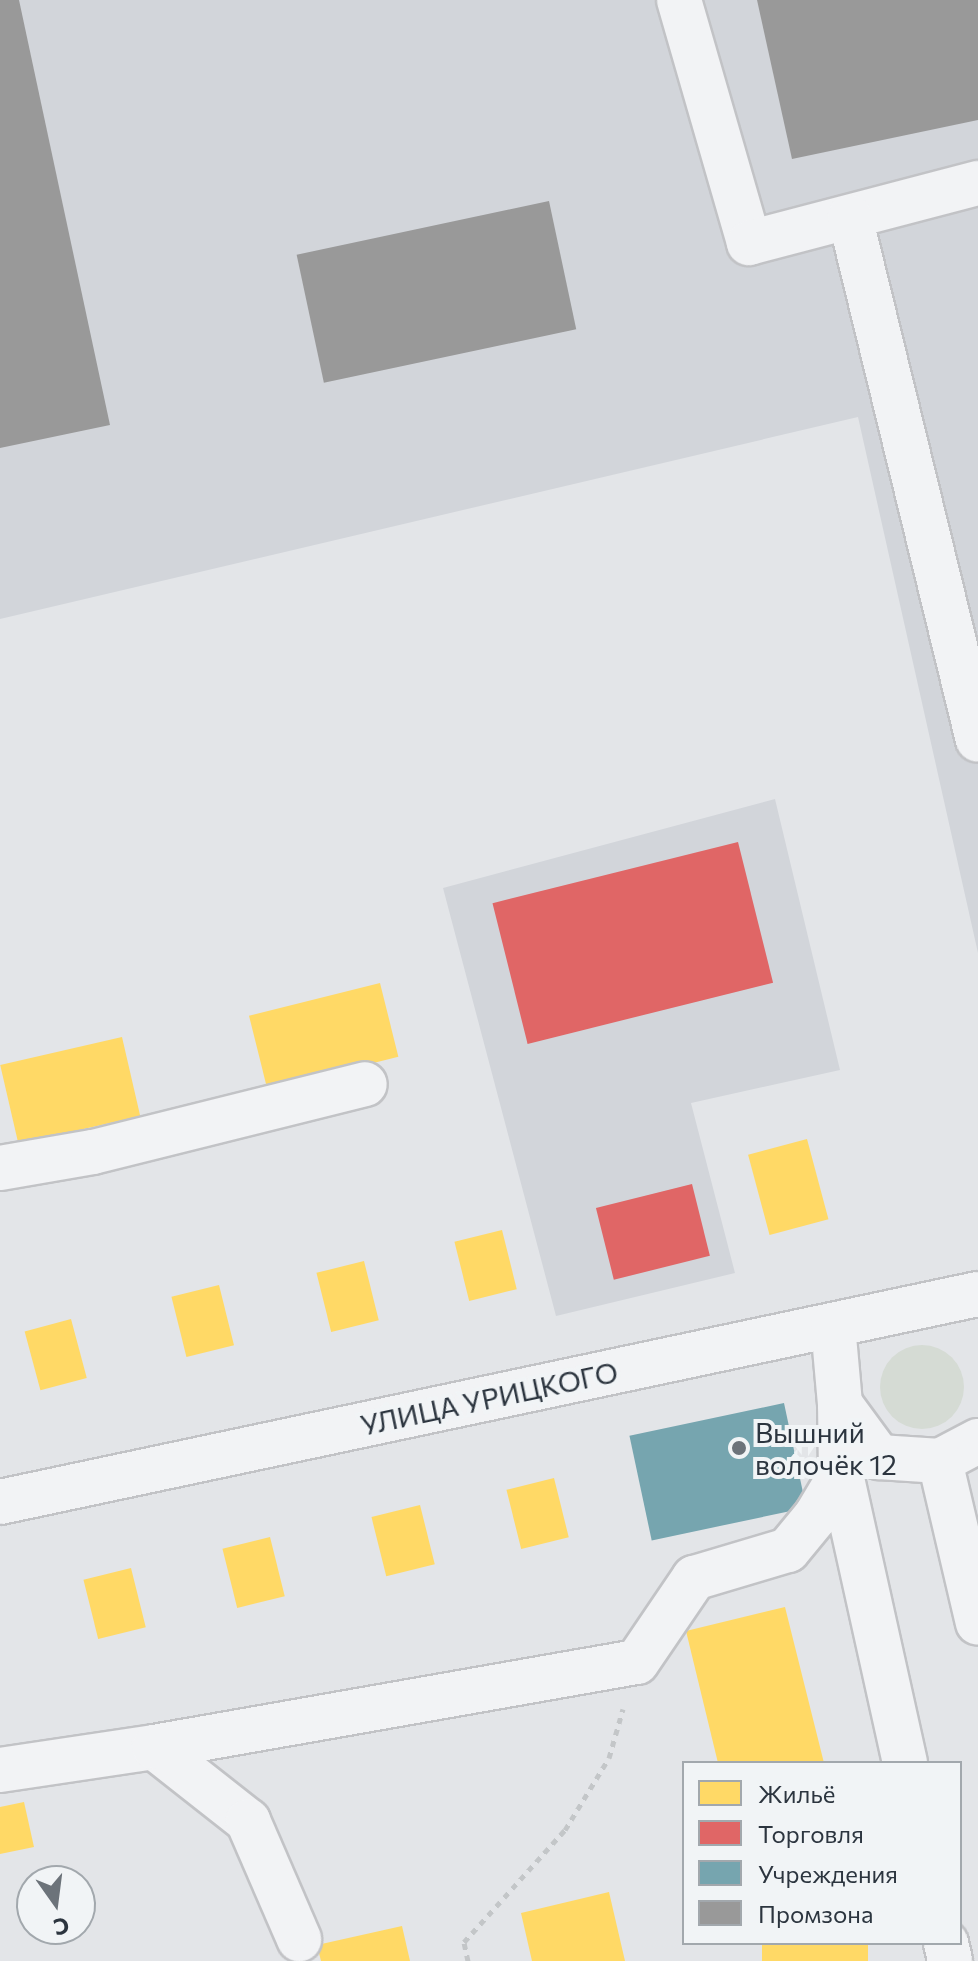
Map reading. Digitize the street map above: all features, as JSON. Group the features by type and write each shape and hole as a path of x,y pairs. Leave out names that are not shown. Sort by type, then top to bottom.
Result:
{"street":[{"path":"679,0 749,243 978,183"},
{"path":"850,217 978,740"},
{"path":"0,1168 93,1152 365,1084"},
{"name":"УЛИЦА УРИЦКОГО","path":"0,1502 978,1294"},
{"path":"833,1326 840,1404 841,1474 905,1761"},
{"path":"840,1404 879,1457 940,1461 978,1441"},
{"path":"940,1461 978,1623"},
{"path":"0,1770 154,1747 637,1662 694,1578 788,1550 816,1516 841,1474"},
{"path":"154,1747 248,1821 299,1939"}],"path":[{"path":"468,1961 464,1942 565,1830 609,1758 637,1662"}],"shaded area":[{"path":"0,0 978,0 978,953 858,417 0,619"},
{"path":"775,799 840,1070 691,1103 735,1273 556,1316 443,888"},
{"path":"922,1345 938,1348 952,1357 961,1371 964,1387 961,1403 952,1417 938,1426 922,1429 906,1426 892,1417 883,1403 880,1387 883,1371 892,1357 906,1348"}],"building: Жильё":[{"path":"380,983 398,1057 267,1089 249,1016"},
{"path":"122,1037 140,1116 18,1144 0,1065"},
{"path":"807,1139 828,1219 770,1235 748,1155"},
{"path":"502,1230 517,1289 469,1301 454,1242"},
{"path":"364,1261 379,1320 331,1332 316,1273"},
{"path":"219,1285 234,1345 186,1357 171,1297"},
{"path":"71,1319 87,1378 40,1390 25,1331"},
{"path":"554,1478 569,1537 521,1549 506,1490"},
{"path":"420,1505 435,1564 386,1576 371,1517"},
{"path":"270,1537 285,1596 237,1608 222,1549"},
{"path":"131,1568 146,1627 98,1639 83,1580"},
{"path":"785,1607 824,1761 718,1761 686,1631"},
{"path":"24,1802 34,1847 0,1854 0,1807"},
{"path":"609,1892 625,1961 532,1961 521,1913"},
{"path":"402,1926 410,1961 321,1961 317,1945"},
{"path":"762,1945 868,1945 868,1961 762,1961"}],"building: Торговля":[{"path":"738,842 773,983 528,1044 493,903"},
{"path":"692,1184 710,1256 614,1280 596,1208"}],"building: Учреждения":[{"path":"784,1403 806,1508 652,1541 629,1436"}],"building: Промзона":[{"path":"0,0 19,0 110,425 0,448"},
{"path":"757,0 978,0 978,120 792,159"},
{"path":"549,201 576,329 324,383 297,255"}],"place":[{"name":"Вышний волочёк 12","path":"739,1448"}]}
